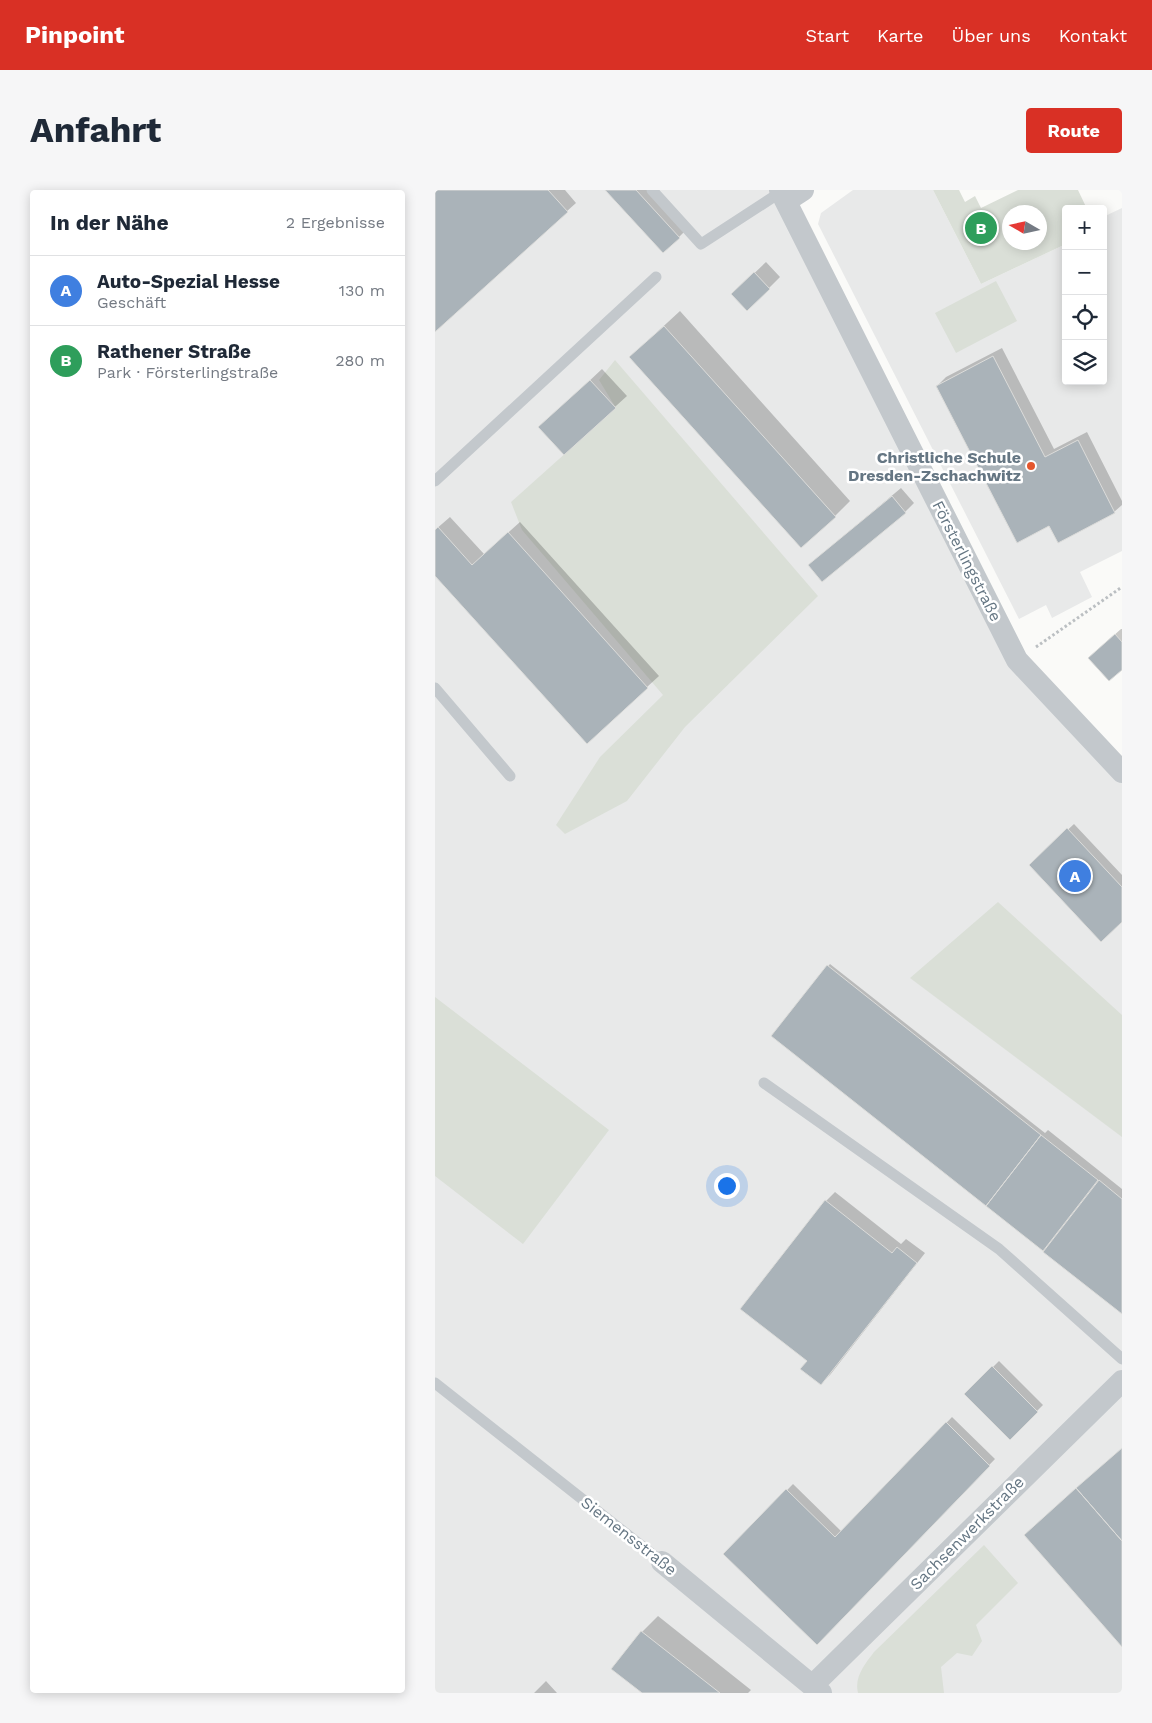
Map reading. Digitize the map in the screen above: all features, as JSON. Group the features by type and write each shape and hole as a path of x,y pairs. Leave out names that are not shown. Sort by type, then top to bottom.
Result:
{"street":[{"name":"Försterlingstraße","path":"787,193 1017,660 1122,772"},
{"name":"Sachsenwerkstraße","path":"817,1689 1122,1381"},
{"name":"Siemensstraße","path":"663,1562 817,1689"}],"lane":[{"path":"652,190 701,244 787,193"},
{"path":"435,481 656,277"},
{"path":"435,688 510,776"},
{"path":"764,1083 999,1249 1122,1359"},
{"name":"Siemensstraße","path":"435,1383 663,1562"}],"path":[{"path":"1017,660 1122,587"}],"shaded area":[{"path":"435,190 775,190 1017,660 1122,772 1122,1693 435,1693"},
{"name":"Christliche Schule Dresden-Zschachwitz","path":"853,190 933,190 981,284 1062,246 1062,385 1107,385 1107,215 1122,208 1122,551 1080,572 1092,597 1052,618 1046,605 1019,619 818,224 821,213"},
{"path":"933,190 959,190 965,202 975,196 981,208 1018,190 1078,190 1085,205 1062,205 1062,246 981,284"},
{"path":"996,281 1017,321 956,353 935,313"},
{"path":"615,360 818,596 685,727 627,801 565,834 556,825 600,757 663,695 522,530 511,502 616,408 599,380"},
{"path":"998,902 1122,1015 1122,1137 910,978"},
{"path":"435,997 609,1130 523,1244 435,1176"},
{"path":"984,1545 1018,1583 976,1625 982,1641 972,1656 957,1653 941,1667 944,1693 858,1693 859,1676 874,1652"}],"building":[{"path":"435,190 548,190 568,212 435,332"},
{"path":"605,190 636,190 680,238 663,253"},
{"path":"754,272 770,289 747,311 731,294"},
{"path":"664,326 836,517 801,548 629,357"},
{"path":"993,356 1045,457 1078,440 1115,513 1058,543 1049,526 1017,543 936,386"},
{"path":"590,380 616,408 564,455 538,427"},
{"path":"892,496 906,513 822,582 808,565"},
{"path":"438,527 472,565 508,532 648,688 587,744 435,576 435,530"},
{"path":"1115,634 1122,642 1122,670 1109,681 1088,658"},
{"path":"1067,828 1122,887 1122,922 1101,942 1029,865"},
{"path":"827,965 1041,1135 986,1206 771,1036"},
{"path":"1041,1135 1098,1180 1043,1251 986,1206"},
{"path":"1099,1180 1122,1199 1122,1314 1043,1252"},
{"path":"825,1200 892,1253 897,1247 917,1263 821,1385 800,1369 807,1361 740,1309"},
{"path":"992,1366 1038,1412 1010,1440 964,1394"},
{"path":"946,1422 990,1466 817,1645 723,1554 786,1489 835,1537"},
{"path":"1122,1448 1122,1541 1076,1488"},
{"path":"1076,1488 1122,1541 1122,1647 1024,1535"},
{"path":"641,1631 720,1693 642,1693 611,1669"}],"place":[{"name":"Rathener Straße","path":"981,228"},
{"name":"Christliche Schule Dresden-Zschachwitz","path":"1031,466"},
{"name":"Auto-Spezial Hesse","path":"1075,876"}]}
